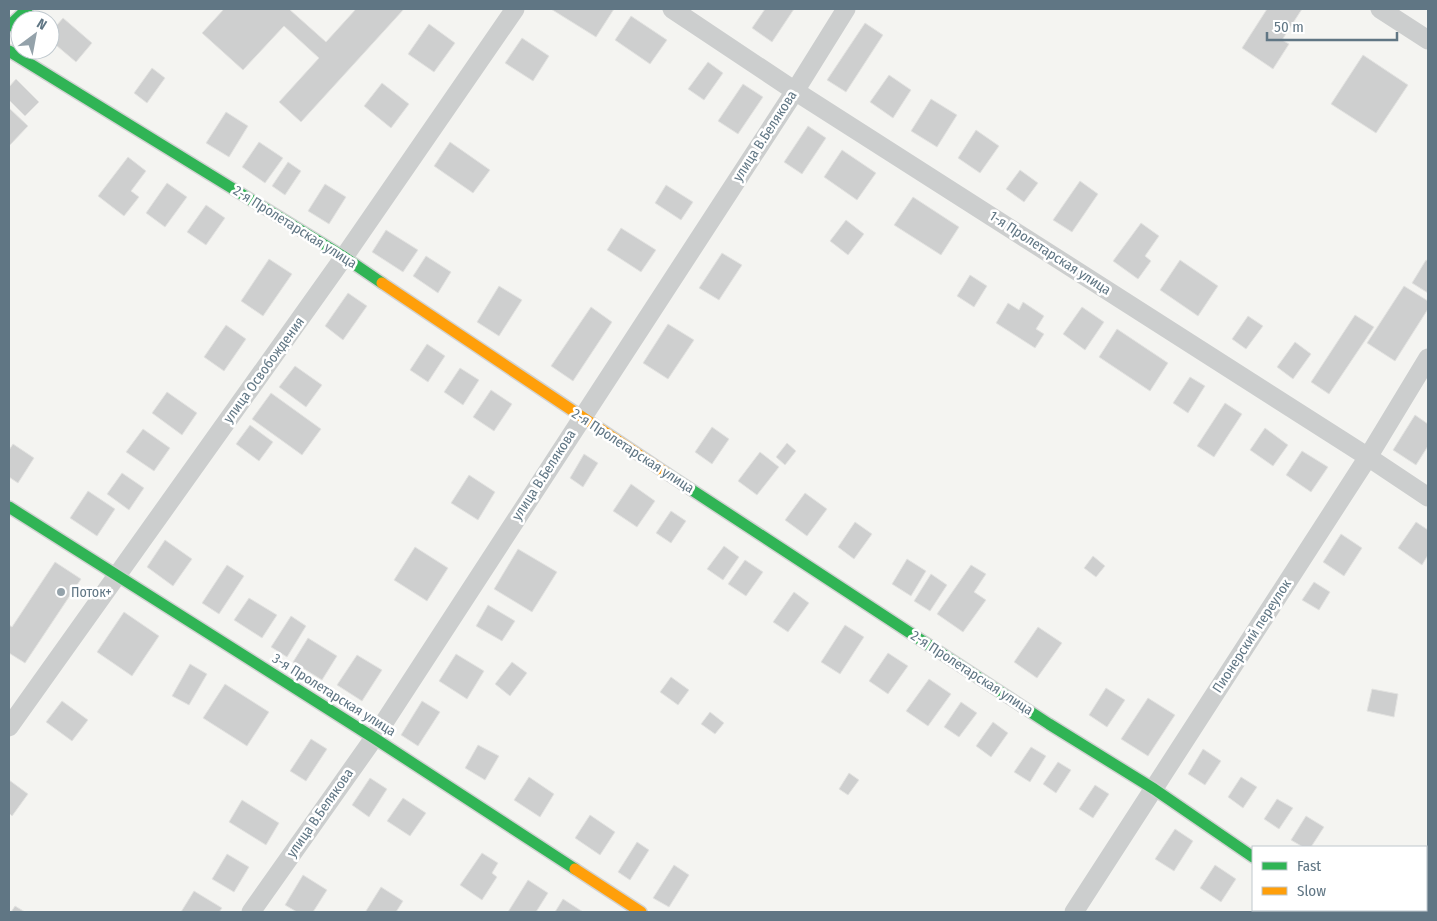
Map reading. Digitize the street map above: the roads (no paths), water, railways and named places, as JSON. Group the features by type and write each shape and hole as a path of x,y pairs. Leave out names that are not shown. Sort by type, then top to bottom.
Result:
{"street":[{"path":"9,26 27,9"},
{"name":"улица Освобождения","path":"9,727 344,257 515,9"},
{"name":"1-я Пролетарская улица","path":"672,9 795,91 1368,456 1428,497"},
{"name":"улица В.Белякова","path":"251,912 374,738 581,417 795,91 846,9"},
{"path":"1380,9 1428,40"},
{"name":"2-я Пролетарская улица","path":"9,51 344,257 581,417 1041,718 1154,789 1252,856"},
{"name":"Пионерский переулок","path":"1074,912 1368,456 1428,358"},
{"name":"3-я Пролетарская улица","path":"9,507 374,738 641,912"}],"place":[{"name":"Поток+","path":"61,592"}]}
